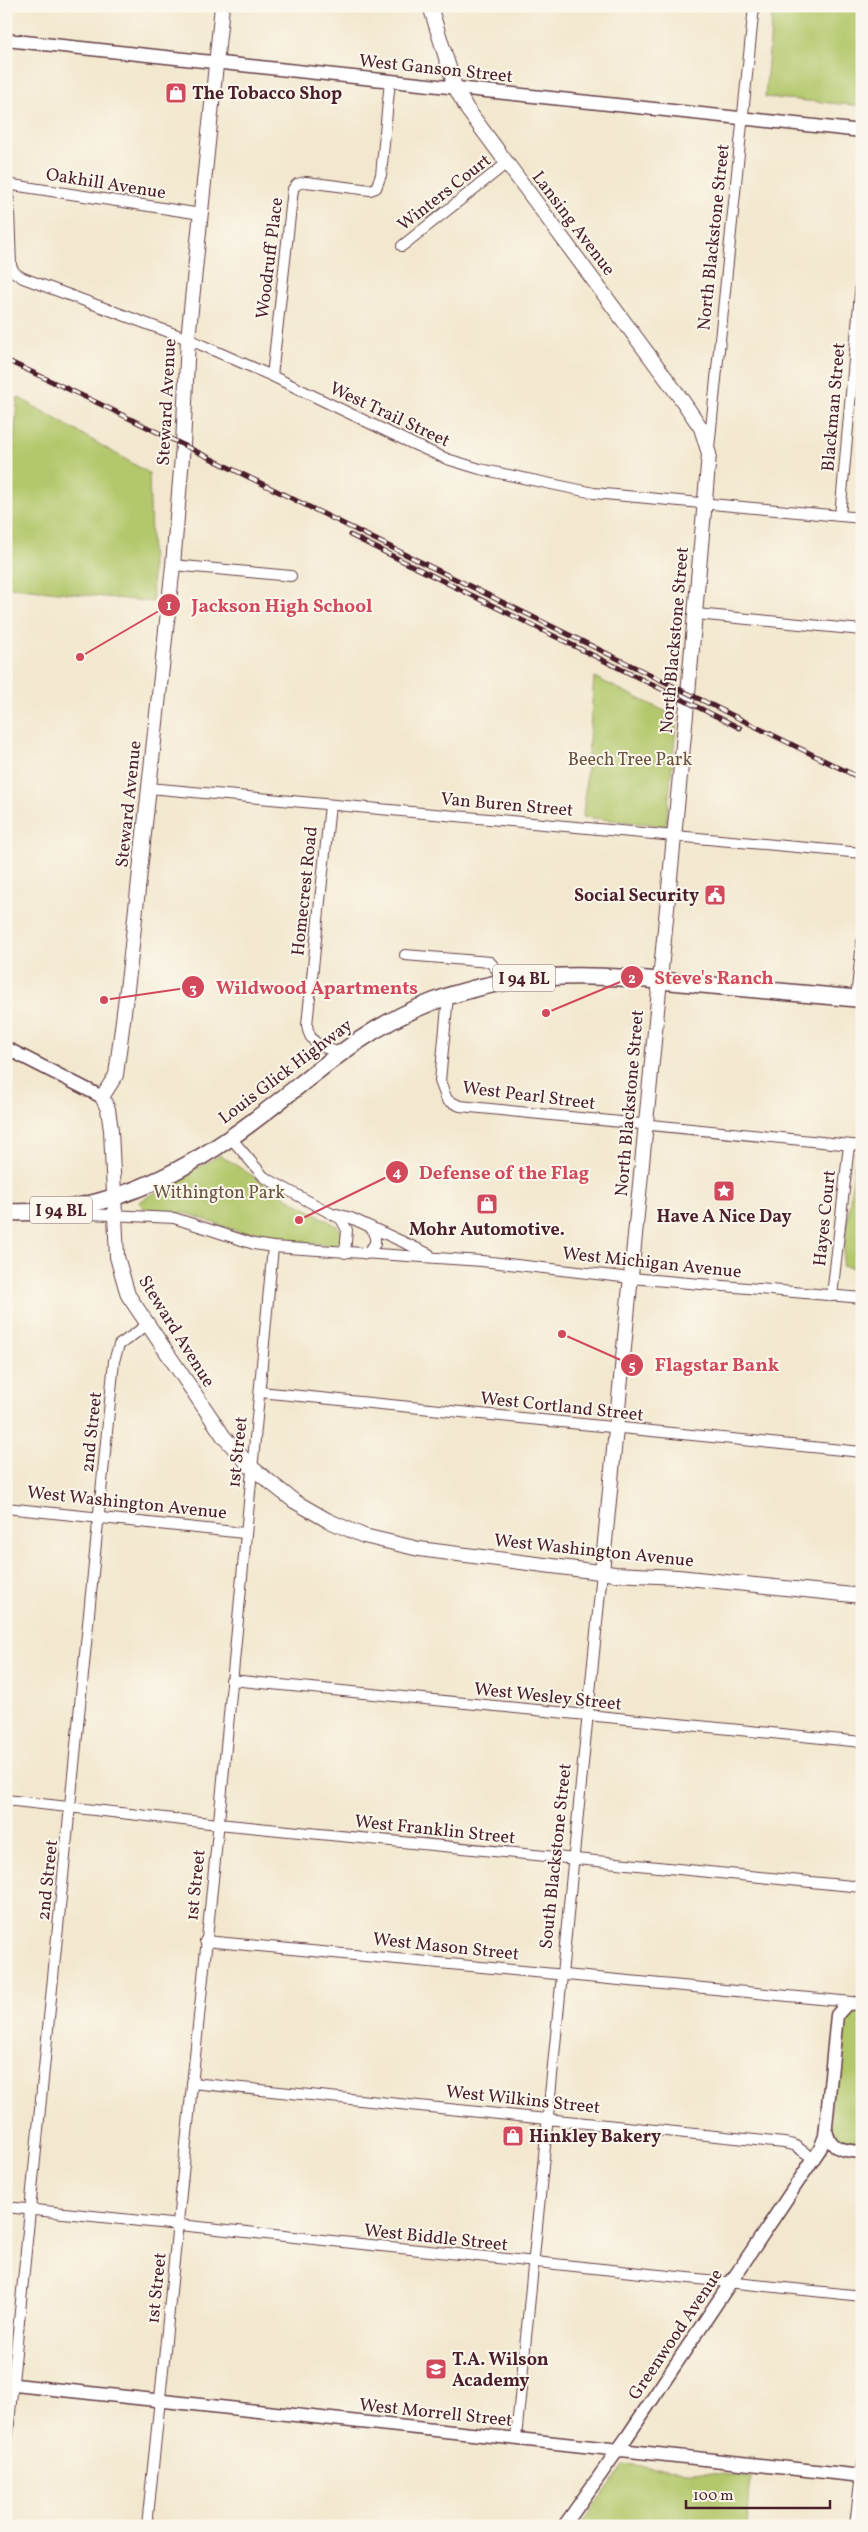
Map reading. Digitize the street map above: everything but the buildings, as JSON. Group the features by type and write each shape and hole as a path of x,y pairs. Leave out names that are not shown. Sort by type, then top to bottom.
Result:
{"main road":[{"name":"Steward Avenue","path":"222,6 218,62 188,339 183,445 149,788 118,1069 115,1080 102,1096 110,1121 117,1257 122,1280 132,1302 218,1430 251,1467 294,1501 327,1520"},
{"name":"Lansing Avenue","path":"430,6 455,87 468,109 689,410 700,428 708,451"},
{"name":"North Blackstone Street","path":"630,1278 696,614 706,503 708,451"},
{"name":"Louis Glick Highway","path":"6,1212 54,1211 88,1206 114,1198 164,1177 231,1138 339,1052 383,1025 448,996 501,982 575,975 660,980 859,999"},
{"name":"South Blackstone Street","path":"602,1572 630,1278"},
{"name":"West Washington Avenue","path":"327,1520 364,1536 397,1545 602,1572 862,1596"}],"street":[{"name":"North Blackstone Street","path":"708,451 754,6"},
{"name":"West Ganson Street","path":"6,40 862,131"},
{"name":"Woodruff Place","path":"272,376 293,189 297,184 306,182 370,190 376,188 381,175 390,80"},
{"name":"Winters Court","path":"402,246 507,163"},
{"name":"Oakhill Avenue","path":"7,184 201,214"},
{"name":"West Trail Street","path":"7,184 10,258 15,272 23,278 188,339 272,376 447,459 508,476 594,493 862,518"},
{"name":"Blackman Street","path":"840,516 862,271"},
{"path":"172,565 291,576"},
{"path":"696,614 862,630"},
{"name":"Van Buren Street","path":"149,788 862,853"},
{"name":"Homecrest Road","path":"330,805 307,1025 309,1035 316,1043 339,1052"},
{"path":"859,999 862,942"},
{"path":"405,955 490,962 501,982"},
{"name":"West Pearl Street","path":"448,996 440,1081 443,1093 452,1103 467,1108 862,1146"},
{"path":"8,1052 102,1096"},
{"name":"West Michigan Avenue","path":"231,1138 264,1177 334,1214 369,1227 416,1250 439,1258"},
{"name":"Hayes Court","path":"832,1296 848,1145"},
{"name":"West Michigan Avenue","path":"54,1211 115,1217 174,1218 254,1244 273,1247 439,1258 630,1278 862,1298"},
{"path":"334,1214 346,1227 346,1253"},
{"path":"366,1254 372,1248 376,1239 375,1232 369,1227"},
{"name":"1st Street","path":"147,2526 179,2226 244,1533 260,1392 273,1247"},
{"name":"2nd Street","path":"6,2454 10,2384 31,2210 115,1354 122,1342 147,1325"},
{"name":"West Cortland Street","path":"260,1392 862,1452"},
{"name":"West Washington Avenue","path":"6,1508 244,1533"},
{"name":"South Blackstone Street","path":"516,2438 535,2264 602,1572"},
{"name":"West Wesley Street","path":"231,1680 862,1742"},
{"name":"West Franklin Street","path":"6,1800 218,1824 862,1887"},
{"name":"West Mason Street","path":"205,1941 825,2001 857,2002"},
{"path":"825,2001 831,2005 837,2015 841,2008 857,2002"},
{"name":"Greenwood Avenue","path":"564,2526 618,2450 814,2159 824,2140 826,2129 837,2015"},
{"name":"West Wilkins Street","path":"192,2083 784,2143 794,2145 814,2159"},
{"path":"826,2129 829,2141 844,2150"},
{"path":"814,2159 827,2151 862,2152"},
{"name":"West Biddle Street","path":"6,2208 535,2264 862,2296"},
{"name":"West Morrell Street","path":"10,2384 618,2450 861,2472"},
{"path":"855,2526 861,2472"}],"green space":[{"path":"773,6 862,6 862,106 765,97"},
{"path":"18,397 149,473 153,602 11,587 6,582 6,518"},
{"name":"Beech Tree Park","path":"594,677 677,717 666,826 583,817"},
{"path":"856,1151 862,1152 862,1269 842,1266"},
{"name":"Withington Park","path":"220,1155 284,1196 337,1226 342,1232 341,1239 335,1245 331,1245 259,1239 189,1214 144,1209 139,1202"},
{"path":"862,2003 862,2152 829,2141 837,2015"},
{"path":"623,2465 751,2477 747,2526 580,2526"}],"railway":[{"path":"6,360 100,404 862,779"},
{"path":"350,535 740,728"}],"place":[{"name":"The Tobacco Shop","path":"176,93"},
{"name":"Jackson High School","path":"80,657"},
{"name":"Social Security","path":"715,895"},
{"name":"Wildwood Apartments","path":"104,1000"},
{"name":"Steve's Ranch","path":"546,1013"},
{"name":"Have A Nice Day","path":"724,1191"},
{"name":"Mohr Automotive.","path":"487,1204"},
{"name":"Defense of the Flag","path":"299,1220"},
{"name":"Flagstar Bank","path":"562,1334"},
{"name":"Hinkley Bakery","path":"513,2136"},
{"name":"T.A. Wilson Academy","path":"436,2369"}]}
